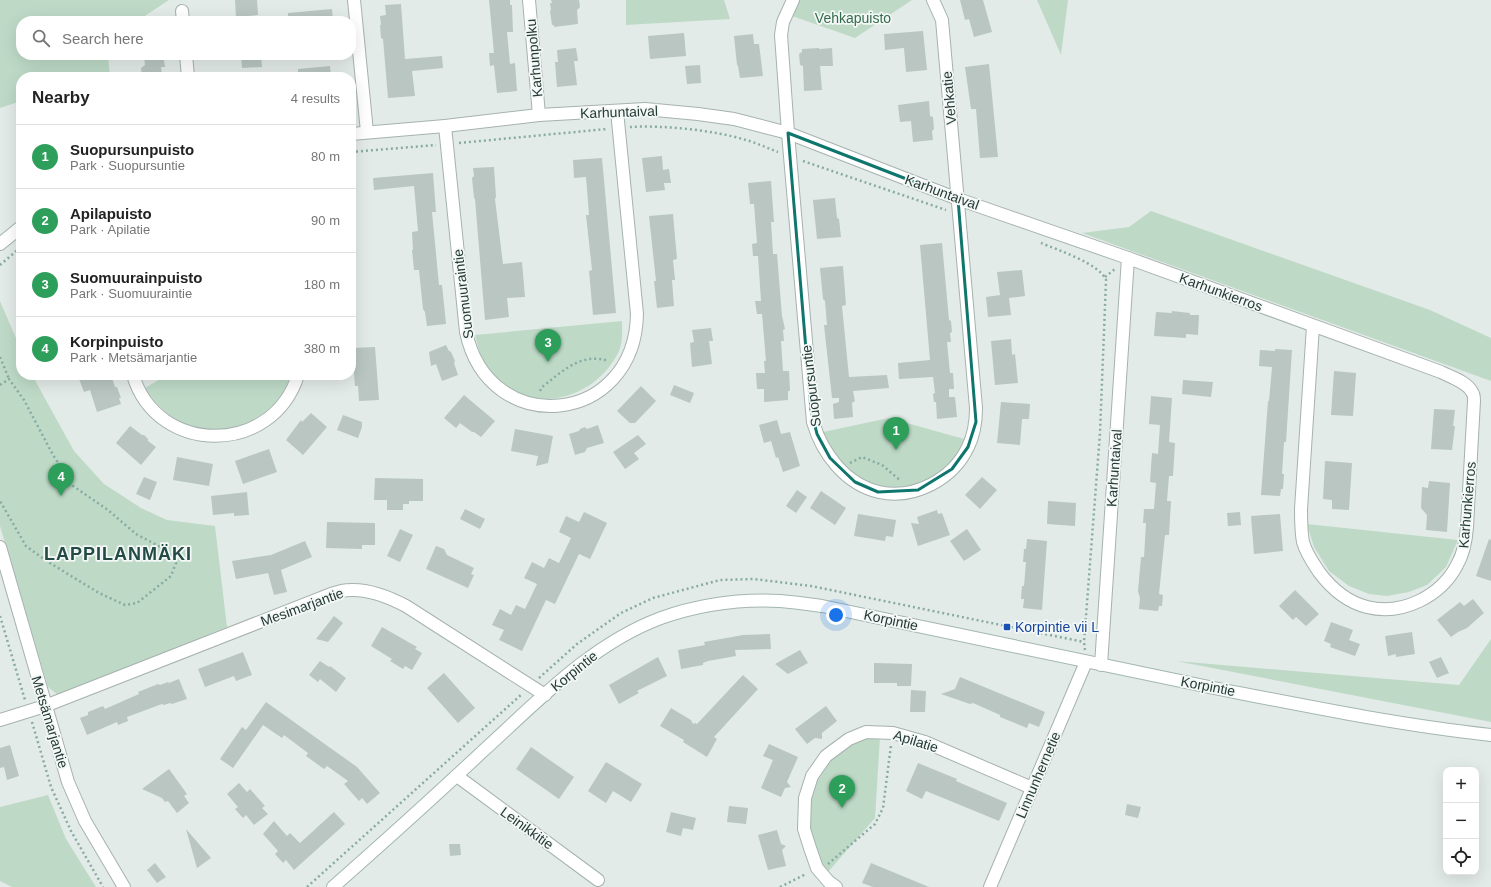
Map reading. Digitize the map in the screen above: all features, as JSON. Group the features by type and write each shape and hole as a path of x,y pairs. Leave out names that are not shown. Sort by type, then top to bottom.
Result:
{"street":[{"path":"354,0 356,16"},
{"name":"Karhunpolku","path":"529,0 539,115"},
{"path":"788,133 781,35 783,22 793,0"},
{"name":"Vehkatie","path":"933,0 942,20 958,199"},
{"path":"356,20 367,132"},
{"path":"186,60 188,72"},
{"name":"Karhuntaival","path":"356,133 445,126 539,115 644,109 734,119 788,133 958,199 1128,258 1101,665"},
{"name":"Suomuuraintie","path":"445,126 466,332 469,345 480,368 493,383 508,394 533,404 559,406 584,400 607,386 624,366 630,354 637,328 637,314 617,111"},
{"name":"Suopursuntie","path":"788,133 813,422 822,445 839,469 855,482 878,492 891,494 912,491 930,485 942,478 961,459 968,448 973,435 976,422 976,408 958,199"},
{"path":"0,244 16,231"},
{"name":"Karhunkierros","path":"1128,258 1442,372 1468,387 1473,392 1474,402 1467,527 1463,553 1457,566 1441,587 1419,601 1406,606 1380,609 1367,607 1342,595 1323,577 1308,555 1303,542 1301,509 1313,326"},
{"path":"136,380 141,393 148,403 166,421 189,432 214,436 240,433 263,422 282,405 290,394 296,380"},
{"name":"Metsämarjantie","path":"0,547 68,782 83,815 124,887"},
{"name":"Mesimarjantie","path":"0,720 46,706 331,594 350,590 386,596 406,606 545,695"},
{"name":"Korpintie","path":"333,887 583,662 632,631 661,618 690,610 751,601 780,601 822,606 1086,662 1342,713 1462,732 1491,735"},
{"name":"Linnunhernetie","path":"990,887 1086,662"},
{"name":"Apilatie","path":"836,887 819,870 804,829 805,798 812,776 826,756 849,739 866,732 893,733 925,742 1032,788"},
{"name":"Leinikkitie","path":"456,776 598,880"}],"path":[{"path":"356,152 551,133 660,126 708,132 745,140 960,214"},
{"path":"1037,241 1095,267 1103,274 1106,280 1100,433 1084,642 1086,662"},
{"path":"0,265 16,251"},
{"path":"0,357 9,379 24,400 53,455 73,486 108,510 136,534 168,551 176,563 171,576 137,603 125,605 99,593 45,560 26,546 0,501"},
{"path":"533,404 542,387 570,366 587,358 601,358 624,366"},
{"path":"0,385 9,379"},
{"path":"839,469 862,457 882,465 912,491"},
{"path":"307,887 576,644 621,613 653,598 720,580 754,579 811,586 1084,642"},
{"path":"0,616 51,788 71,831 103,887"},
{"path":"780,887 819,870 875,824 883,808 893,733"}],"highlighted area":[{"path":"788,133 958,199 976,422 968,447 952,469 918,490 878,492 855,482 830,458 817,434 811,410"}],"green space":[{"path":"0,0 169,0 145,16 16,16 16,60 108,60 110,72 16,72 16,103 0,108"},
{"path":"626,0 724,0 730,19 626,25"},
{"name":"Vehkapuisto","path":"800,0 912,0 855,38 792,16"},
{"path":"1037,0 1068,0 1061,55"},
{"path":"1151,211 1430,310 1491,338 1491,381 1082,233 1129,227"},
{"path":"0,301 16,338 16,380 35,380 74,451 104,484 141,508 167,520 215,526 227,627 58,695 48,687 0,526"},
{"path":"622,321 620,348 608,368 593,382 576,392 558,398 539,399 520,394 503,385 488,369 480,353 475,335"},
{"path":"159,380 288,380 280,397 262,414 246,423 230,428 213,430 198,428 182,422 168,414 145,388"},
{"path":"889,418 964,439 956,454 946,466 934,476 920,483 889,487 873,484 858,477 846,468 833,451 823,432"},
{"path":"1307,524 1458,540 1446,567 1427,585 1409,592 1387,596 1369,594 1349,586 1329,571 1314,547"},
{"path":"1491,639 1491,722 1176,661 1459,685"},
{"path":"867,737 880,737 875,818 827,873 819,863 810,833 808,797 815,777 828,759 850,743"},
{"path":"48,795 66,839 96,887 12,887 0,881 0,807"}],"building":[{"path":"235,0 257,0 258,15 236,16"},
{"path":"489,0 510,0 510,5 512,5 513,32 507,32 510,64 515,63 517,91 497,93 494,65 490,66 489,53 494,53"},
{"path":"551,0 579,0 580,7 577,10 578,24 554,27 554,25 552,25 550,11 550,3 552,3"},
{"path":"960,0 983,0 992,32 974,37 969,19 965,20"},
{"path":"401,4 405,59 442,56 443,68 412,71 415,96 388,98 380,16 386,15 385,5"},
{"path":"332,9 333,16 288,16 288,13"},
{"path":"923,31 927,70 906,72 904,48 885,50 884,34"},
{"path":"684,33 686,56 650,59 648,36"},
{"path":"753,34 754,44 759,44 763,76 740,78 734,36"},
{"path":"576,48 578,61 574,61 577,85 557,87 555,62 558,62 557,50"},
{"path":"832,48 833,66 820,66 822,90 804,91 803,66 800,65 799,54 802,52 802,49"},
{"path":"144,60 164,60 165,67 161,67 162,72 141,72 141,68 145,65"},
{"path":"241,60 261,60 262,67 242,68"},
{"path":"989,64 998,157 980,158 976,109 971,109 965,67"},
{"path":"700,65 701,83 687,84 685,66"},
{"path":"330,66 331,72 298,72 298,69"},
{"path":"929,101 930,116 933,117 933,140 913,142 911,121 900,122 898,105"},
{"path":"662,156 663,170 669,169 671,183 664,183 665,190 646,192 642,158"},
{"path":"602,158 616,313 593,315 589,271 592,270 586,215 589,215 586,177 574,178 573,160"},
{"path":"494,167 495,199 503,264 522,262 525,297 507,298 509,317 485,320 472,178 474,176 473,168"},
{"path":"433,173 436,212 432,212 439,285 442,285 446,324 427,326 425,312 423,309 419,270 414,270 412,250 412,232 418,231 414,186 374,190 373,178"},
{"path":"771,181 774,222 771,222 773,254 777,254 782,316 785,329 783,330 784,341 781,341 783,371 789,371 790,391 788,391 788,400 764,402 764,389 757,389 756,373 765,373 764,361 766,361 762,314 757,314 755,301 761,301 758,256 753,256 752,244 757,243 754,204 750,204 748,183"},
{"path":"835,198 841,237 817,239 813,200"},
{"path":"673,214 677,259 673,260 675,280 672,280 674,306 657,308 654,281 656,281 649,216"},
{"path":"942,243 949,320 951,321 952,332 950,333 951,342 947,342 950,373 953,373 954,389 949,389 949,397 955,397 957,417 937,419 936,402 934,402 933,394 935,393 933,377 899,379 898,363 930,360 920,245"},
{"path":"843,266 846,305 842,306 849,377 887,375 889,388 853,391 855,401 852,403 853,417 834,419 833,404 839,402 839,398 832,398 824,325 827,325 825,301 823,299 820,268"},
{"path":"1022,270 1025,296 1009,298 1011,315 988,317 986,297 1000,295 997,272"},
{"path":"1172,311 1190,313 1190,315 1199,315 1198,335 1186,334 1186,338 1154,336 1156,312 1172,313"},
{"path":"711,328 713,341 709,341 712,364 692,367 690,343 694,342 692,330"},
{"path":"1011,339 1012,355 1015,354 1018,383 995,385 991,341"},
{"path":"446,345 455,361 454,363 458,375 442,381 436,364 431,366 429,352"},
{"path":"375,347 379,400 359,401 358,386 355,386 355,380 356,380 356,348"},
{"path":"1275,349 1292,350 1286,442 1284,442 1282,474 1284,474 1283,489 1281,489 1280,496 1261,495 1272,367 1259,366 1260,350 1275,351"},
{"path":"1334,371 1356,373 1353,416 1331,415"},
{"path":"79,380 113,380 121,398 119,398 121,404 97,412 90,390 84,392"},
{"path":"1183,380 1213,382 1211,397 1182,394"},
{"path":"674,385 694,393 690,403 670,395"},
{"path":"641,386 656,401 635,423 630,423 617,411"},
{"path":"464,395 495,421 481,437 460,423 456,428 444,418"},
{"path":"1151,396 1172,398 1169,442 1175,443 1173,476 1169,476 1167,501 1171,501 1169,535 1165,535 1159,594 1163,595 1162,606 1159,606 1158,611 1139,609 1140,598 1138,591 1141,557 1144,557 1146,523 1143,523 1144,509 1154,509 1156,483 1150,482 1152,453 1158,454 1160,425 1149,424"},
{"path":"1001,402 1030,404 1029,419 1022,419 1020,445 997,443"},
{"path":"1434,409 1455,410 1452,450 1431,449"},
{"path":"311,413 327,427 303,455 286,440 301,420 302,422"},
{"path":"343,415 362,422 362,427 358,438 337,430"},
{"path":"777,420 781,434 790,432 800,466 783,472 778,457 776,458 771,441 764,443 759,425"},
{"path":"598,425 604,443 587,448 585,452 575,455 569,434 579,431 585,427 587,429"},
{"path":"130,426 144,435 148,441 156,447 141,465 116,443"},
{"path":"515,429 553,436 548,463 536,466 538,456 511,451"},
{"path":"638,435 646,444 634,453 639,459 625,469 613,452"},
{"path":"269,449 277,472 243,484 235,461"},
{"path":"177,457 213,464 209,486 173,480"},
{"path":"1325,461 1352,463 1349,510 1332,509 1332,500 1323,499"},
{"path":"144,477 157,482 150,500 136,494"},
{"path":"982,477 997,490 980,509 965,495"},
{"path":"375,478 423,479 423,501 409,501 409,504 403,504 403,510 387,510 387,500 374,500"},
{"path":"1429,481 1450,483 1447,532 1426,530 1427,515 1421,508 1422,487 1428,488"},
{"path":"797,490 807,497 796,513 786,506"},
{"path":"821,491 846,508 835,525 810,508"},
{"path":"247,492 249,515 234,516 234,513 213,515 211,496"},
{"path":"1048,501 1076,503 1075,526 1047,524"},
{"path":"465,509 485,519 480,529 460,519"},
{"path":"937,510 938,514 942,513 950,535 918,546 911,523 919,524 917,517"},
{"path":"584,512 607,523 590,559 579,554 555,604 546,600 522,651 499,640 504,630 492,625 500,609 511,615 516,605 525,609 537,584 524,578 532,562 544,568 549,558 559,563 571,538 559,532 566,516 579,522"},
{"path":"1240,512 1241,525 1228,526 1227,513"},
{"path":"858,514 896,520 893,537 886,536 885,541 854,536"},
{"path":"1280,514 1283,551 1254,554 1251,516"},
{"path":"327,522 375,523 375,545 362,545 362,549 326,548"},
{"path":"400,529 413,535 400,562 387,556"},
{"path":"967,529 981,550 964,561 950,541"},
{"path":"1027,539 1047,541 1042,610 1023,608 1024,599 1021,599 1022,586 1024,586 1026,562 1023,562 1024,549 1026,549"},
{"path":"1489,539 1491,540 1491,581 1476,576"},
{"path":"305,541 312,557 281,570 287,592 274,595 268,573 236,579 232,561 271,555"},
{"path":"436,546 444,549 447,555 474,568 471,574 474,575 468,588 426,569"},
{"path":"1295,590 1319,614 1306,626 1296,617 1293,620 1279,606"},
{"path":"1473,599 1484,613 1467,628 1451,637 1437,620 1460,602 1464,606"},
{"path":"334,616 343,623 328,642 316,639"},
{"path":"1331,622 1353,630 1349,640 1360,644 1355,656 1330,647 1331,644 1324,641"},
{"path":"382,627 417,647 415,649 422,653 412,670 405,666 403,669 390,661 392,659 371,646"},
{"path":"1412,632 1415,654 1396,657 1396,654 1388,656 1385,636"},
{"path":"770,634 771,649 735,650 736,656 708,661 703,663 703,665 681,669 678,650 705,645 704,642 743,635"},
{"path":"800,650 808,663 788,674 775,664"},
{"path":"243,652 252,675 236,681 234,676 205,687 198,669"},
{"path":"658,657 667,676 637,691 639,693 619,704 609,685"},
{"path":"1441,657 1449,673 1437,678 1429,662"},
{"path":"320,661 329,667 330,666 346,678 336,692 320,679 318,682 309,675"},
{"path":"874,663 912,664 911,686 897,686 897,683 874,683"},
{"path":"444,673 475,708 458,723 427,688"},
{"path":"743,675 758,689 714,737 717,739 707,757 683,742 684,740 660,726 671,708 691,720 693,724 697,724"},
{"path":"960,677 1045,712 1039,727 1029,723 1027,728 1000,717 1000,715 973,703 970,704 941,694 955,689"},
{"path":"179,679 187,699 172,704 162,704 127,717 128,721 118,725 117,722 87,735 80,718 88,715 88,712 103,706 105,709 139,694 138,692 158,684 169,683"},
{"path":"911,690 926,691 925,712 910,712"},
{"path":"266,702 357,767 380,793 367,804 362,798 359,801 344,784 348,781 327,766 324,769 306,756 308,753 284,735 282,738 263,725 233,768 220,759 242,727 246,730"},
{"path":"826,706 837,721 822,733 822,739 815,738 807,744 795,729"},
{"path":"769,744 798,757 787,782 791,787 785,788 781,797 761,788 773,760 763,756"},
{"path":"10,745 19,776 7,780 4,767 0,768 0,748"},
{"path":"531,747 574,777 559,799 516,769"},
{"path":"606,762 642,784 631,802 613,791 606,803 588,791"},
{"path":"918,763 957,779 956,781 1007,803 999,821 926,791 922,799 906,791"},
{"path":"169,769 187,794 184,796 189,803 177,813 168,801 165,802 162,798 142,789"},
{"path":"239,783 247,792 250,789 265,806 262,808 268,814 254,825 246,815 243,818 235,809 238,807 227,794"},
{"path":"1127,804 1141,807 1138,818 1125,815"},
{"path":"729,806 748,808 746,824 727,822"},
{"path":"334,812 345,824 294,870 286,860 283,863 275,854 278,851 263,834 274,821 287,836 290,833 300,843"},
{"path":"671,812 696,818 693,830 683,828 681,836 666,832"},
{"path":"186,829 211,858 197,868"},
{"path":"777,830 781,844 786,846 782,850 786,866 768,870 758,835"},
{"path":"449,844 460,844 461,855 450,856"},
{"path":"155,863 166,877 157,883 147,870"},
{"path":"871,863 929,887 873,887 862,883"}],"place":[{"name":"Suomuurainpuisto","path":"548,362"},
{"name":"Suopursunpuisto","path":"896,450"},
{"name":"Korpinpuisto","path":"61,496"},
{"name":"Korpintie vii L","path":"1007,627"},
{"name":"Apilapuisto","path":"842,808"}],"district":[{"name":"LAPPILANMÄKI","path":"118,554"}]}
